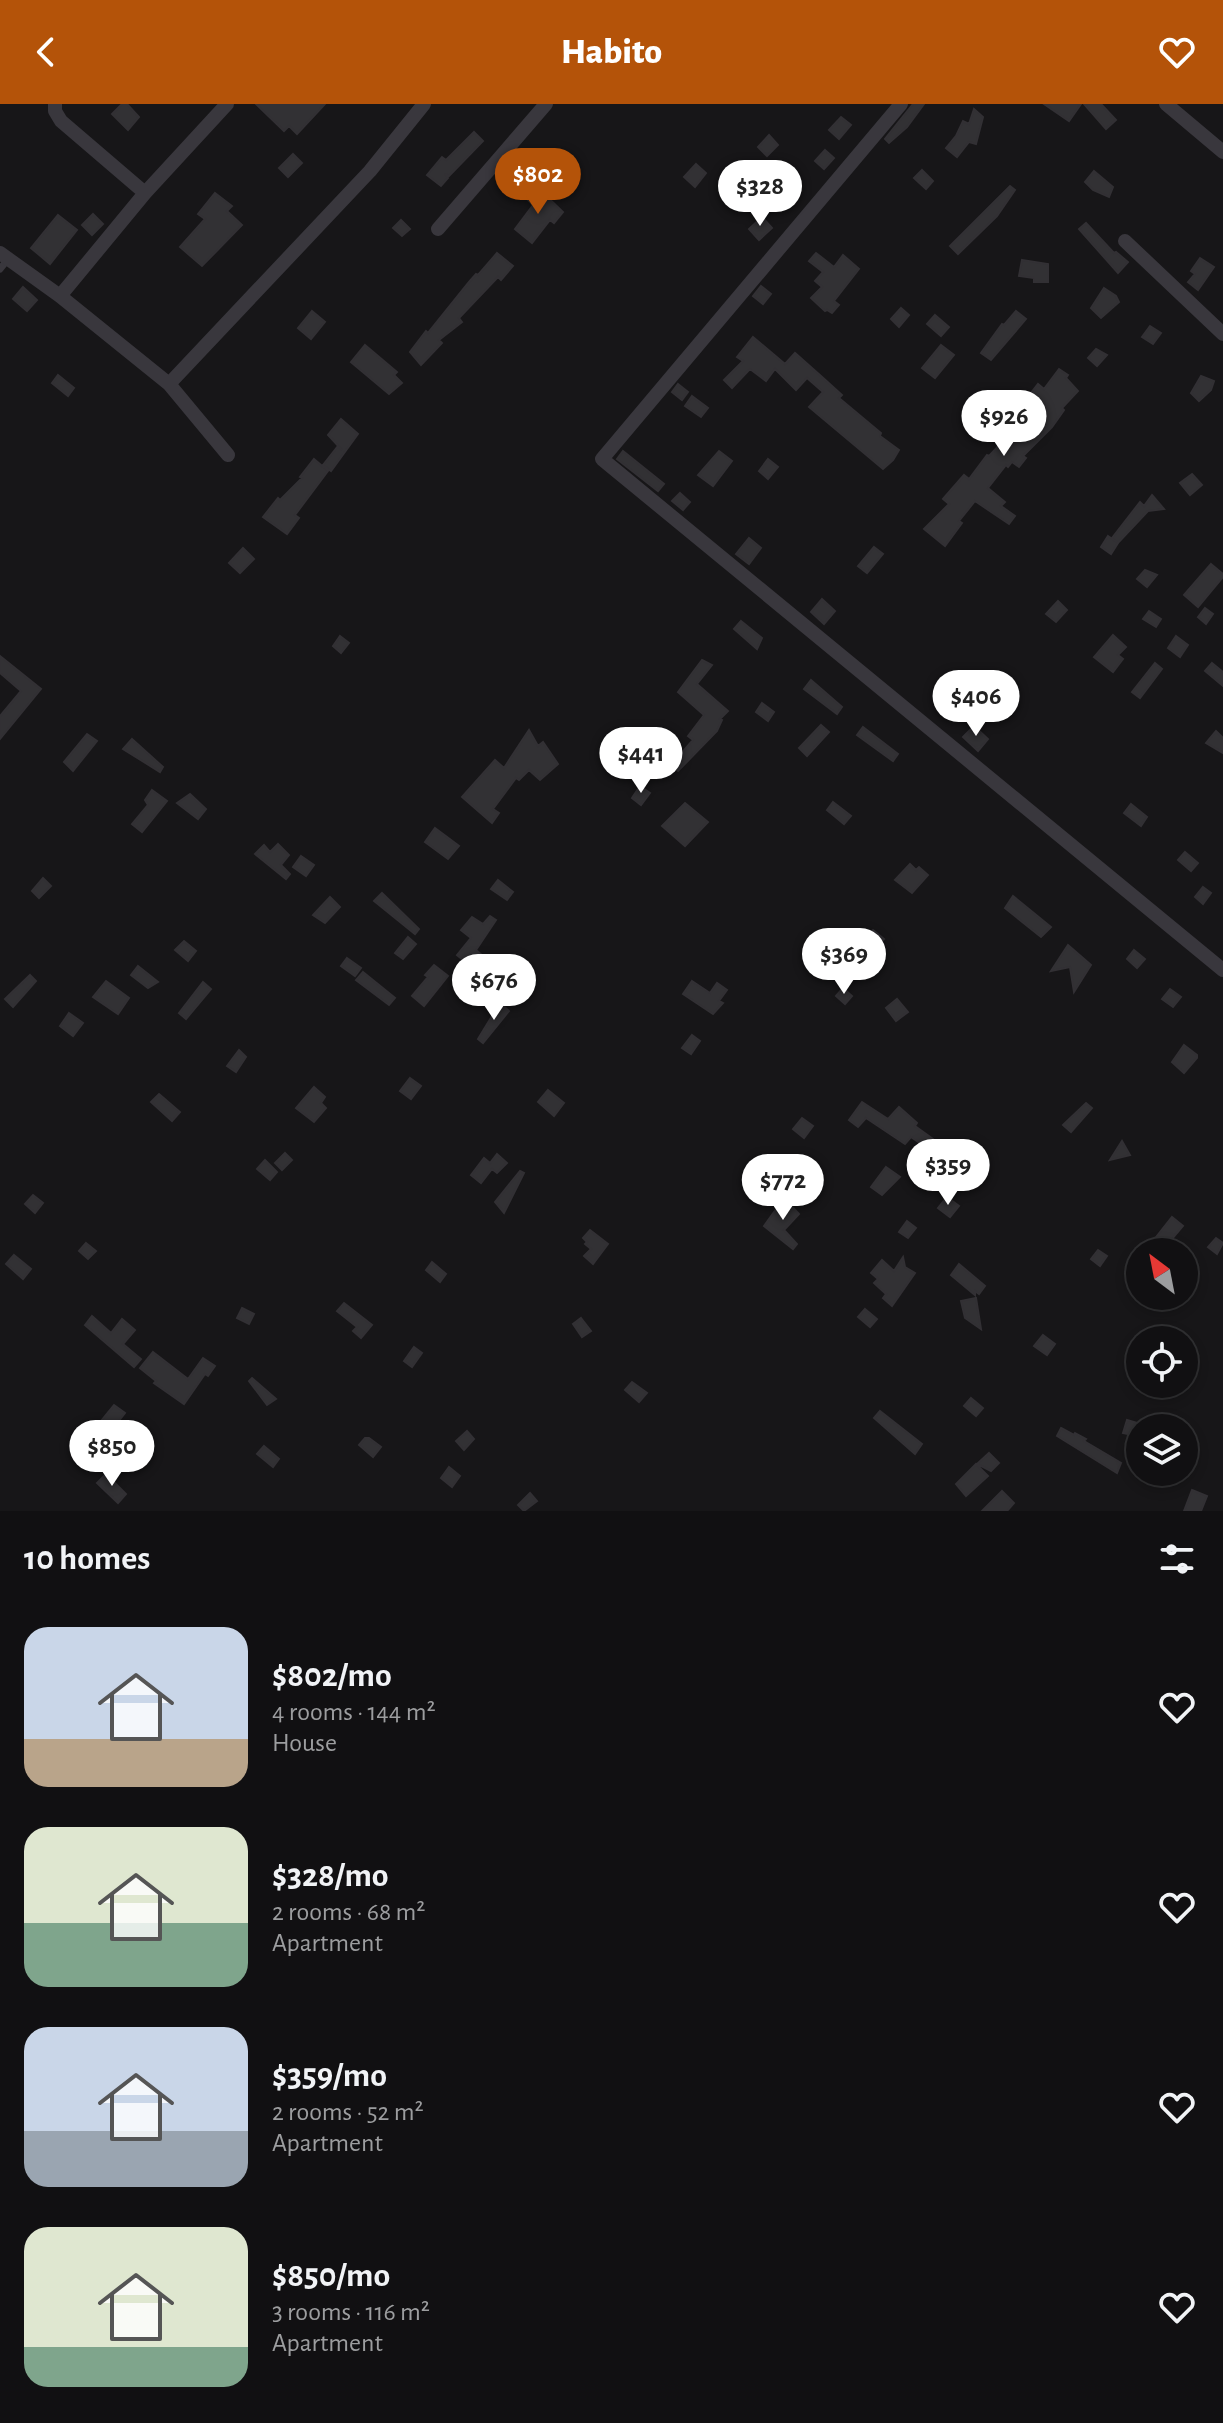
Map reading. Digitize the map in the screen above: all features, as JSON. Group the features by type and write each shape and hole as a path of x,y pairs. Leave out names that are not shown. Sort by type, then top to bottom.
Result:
{"street":[{"path":"55,104 61,121 145,193"},
{"path":"60,296 145,193 227,104"},
{"path":"169,384 370,171 424,104"},
{"path":"438,229 546,104"},
{"path":"901,104 602,459 1223,970"},
{"path":"1166,104 1223,152"},
{"path":"1125,241 1223,334"},
{"path":"3,260 60,296 169,384 228,455"}],"building":[{"path":"122,104 127,104 139,117 128,130 112,114"},
{"path":"256,104 325,104 297,134 289,126 284,131"},
{"path":"913,104 924,104 907,127 889,143 885,139"},
{"path":"1044,104 1081,104 1069,121"},
{"path":"1084,104 1101,104 1116,120 1106,129"},
{"path":"974,109 983,117 976,144 969,142 957,157 946,148 963,121 969,124"},
{"path":"841,117 851,125 839,139 829,130"},
{"path":"474,132 483,141 449,176 445,174 448,178 441,186 427,175 442,157 446,160"},
{"path":"769,135 778,145 767,156 758,147"},
{"path":"825,150 834,158 824,169 815,161"},
{"path":"293,154 302,163 288,177 279,168"},
{"path":"696,164 706,173 695,187 684,177"},
{"path":"922,170 933,181 926,189 914,178"},
{"path":"1094,171 1113,187 1109,197 1093,190 1085,182"},
{"path":"1010,186 1015,190 997,216 958,254 950,246"},
{"path":"538,188 563,212 554,223 550,220 532,243 515,229 533,205 527,199"},
{"path":"215,193 232,206 227,211 242,225 202,266 180,247 205,219 198,214"},
{"path":"93,214 103,224 92,235 82,225"},
{"path":"58,215 77,230 50,264 31,248"},
{"path":"762,217 772,228 759,240 749,229"},
{"path":"401,220 410,229 402,236 393,228"},
{"path":"1086,223 1114,253 1128,262 1118,273 1079,229"},
{"path":"497,253 513,266 501,280 498,277 459,318 462,322 439,340 442,343 421,365 410,352"},
{"path":"816,253 834,267 843,255 859,269 834,301 839,305 832,313 825,311 811,298 822,287 815,281 823,272 809,261"},
{"path":"1200,258 1214,267 1198,290 1188,282 1195,274 1191,271"},
{"path":"1022,260 1048,264 1048,282 1034,282 1034,278 1019,276"},
{"path":"761,286 771,294 763,304 753,296"},
{"path":"23,287 37,300 27,311 13,299"},
{"path":"1104,288 1119,302 1101,318 1091,308"},
{"path":"901,308 909,315 899,327 891,319"},
{"path":"312,311 325,322 311,339 298,328"},
{"path":"1016,311 1026,319 991,360 981,353 1002,324"},
{"path":"935,315 949,327 941,336 927,324"},
{"path":"1150,326 1161,333 1153,344 1142,337"},
{"path":"753,337 785,364 795,353 842,395 839,398 899,450 893,460 883,469 809,407 823,392 807,378 796,390 775,369 766,381 750,369 732,388 724,380 743,361 737,357"},
{"path":"365,345 397,372 394,375 402,383 389,394 351,362"},
{"path":"941,345 954,355 935,378 922,368"},
{"path":"1096,349 1107,355 1097,366 1088,358"},
{"path":"1059,369 1068,375 1066,378 1078,391 1062,408 1064,410 1052,427 1023,456 1026,458 1019,467 1012,462 1008,467 1006,465 988,488 1005,502 1001,506 1015,516 1009,524 975,501 945,546 924,529 949,504 943,499 964,475 969,479 987,455 1020,423 1013,416 1030,400 1027,398 1038,384 1044,389"},
{"path":"58,375 74,388 68,396 52,383"},
{"path":"1201,376 1214,381 1211,390 1199,401 1191,393"},
{"path":"678,384 688,392 682,400 672,392"},
{"path":"692,396 708,408 701,417 685,406"},
{"path":"341,419 358,434 331,471 323,465 338,446 342,450 328,435"},
{"path":"623,451 664,484 658,491 617,459"},
{"path":"719,451 732,461 713,486 698,475"},
{"path":"314,459 328,471 295,515 299,518 287,534 263,517 278,498 280,500 302,478"},
{"path":"768,459 778,467 768,479 759,471"},
{"path":"1192,474 1202,485 1190,495 1180,483"},
{"path":"680,493 690,502 683,510 672,501"},
{"path":"1152,495 1164,509 1148,511 1118,543 1112,538 1140,502 1144,506"},
{"path":"1108,536 1118,543 1111,554 1101,547"},
{"path":"749,538 761,548 749,564 736,554"},
{"path":"874,547 883,554 867,573 858,566"},
{"path":"243,548 254,559 240,573 229,563"},
{"path":"1211,564 1223,577 1198,607 1184,595"},
{"path":"1145,570 1157,575 1147,587 1137,579"},
{"path":"822,599 835,611 824,624 811,612"},
{"path":"1058,601 1067,610 1056,622 1046,614"},
{"path":"1205,608 1213,614 1206,624 1198,617"},
{"path":"1149,611 1161,619 1156,627 1143,619"},
{"path":"741,621 762,638 757,649 734,629"},
{"path":"1113,635 1126,647 1118,655 1123,659 1113,672 1094,657"},
{"path":"340,636 349,643 341,653 333,646"},
{"path":"1176,636 1188,645 1180,657 1168,648"},
{"path":"0,656 41,689 0,739 0,716 21,691 0,673"},
{"path":"702,660 712,665 697,684 728,711 720,719 717,731 678,771 671,765 693,740 688,736 704,715 678,692"},
{"path":"1155,663 1162,669 1140,698 1132,692"},
{"path":"1212,663 1223,672 1223,686 1205,671"},
{"path":"811,680 842,707 837,714 804,689"},
{"path":"762,703 774,712 768,721 756,712"},
{"path":"821,725 829,732 807,756 799,748"},
{"path":"974,726 988,739 978,751 963,737"},
{"path":"863,727 898,754 893,761 857,735"},
{"path":"529,730 538,746 543,742 558,764 540,780 529,770 519,780 516,778 493,809 499,813 492,823 462,797 495,760 504,768"},
{"path":"1216,731 1223,738 1223,753 1206,743"},
{"path":"87,734 97,741 73,771 64,762"},
{"path":"132,739 163,767 160,772 123,749"},
{"path":"640,786 650,793 641,805 632,798"},
{"path":"152,790 167,801 142,832 132,824 148,805 145,800"},
{"path":"190,794 206,809 198,819 177,803"},
{"path":"833,802 851,816 844,824 827,810"},
{"path":"685,803 708,822 685,846 662,826"},
{"path":"1131,804 1147,817 1141,826 1124,813"},
{"path":"435,828 459,846 448,859 425,842"},
{"path":"278,844 289,855 281,865 290,874 286,879 255,854 264,845 270,852"},
{"path":"1185,852 1198,863 1191,871 1178,860"},
{"path":"301,856 314,865 306,876 293,867"},
{"path":"910,864 928,875 912,893 895,880"},
{"path":"43,878 51,886 39,898 32,891"},
{"path":"498,880 513,892 507,900 491,889"},
{"path":"1203,887 1211,893 1203,904 1195,897"},
{"path":"382,893 419,929 415,934 374,901"},
{"path":"1013,896 1051,927 1041,937 1005,908"},
{"path":"330,897 340,907 325,923 313,915"},
{"path":"490,916 496,920 476,950 503,973 494,985 457,955 471,938 461,930 472,917 483,924"},
{"path":"873,930 884,939 872,951 862,942"},
{"path":"408,937 416,944 403,959 395,953"},
{"path":"184,941 196,951 188,961 175,950"},
{"path":"1068,945 1091,965 1074,992 1070,967 1051,971"},
{"path":"1134,950 1145,959 1137,968 1127,959"},
{"path":"347,958 361,968 355,976 341,966"},
{"path":"434,965 448,976 424,1006 412,996"},
{"path":"138,966 158,982 148,988 131,975"},
{"path":"363,972 395,998 389,1005 356,980"},
{"path":"30,975 36,981 13,1007 5,999"},
{"path":"106,981 129,998 118,1014 93,997"},
{"path":"692,981 710,993 717,983 727,990 719,1001 723,1003 713,1014 683,994"},
{"path":"203,982 211,989 186,1019 179,1013"},
{"path":"843,988 852,996 845,1004 836,996"},
{"path":"1170,989 1181,997 1173,1007 1162,999"},
{"path":"897,999 908,1012 896,1021 886,1008"},
{"path":"500,1003 509,1011 483,1043 478,1039"},
{"path":"69,1013 83,1023 73,1036 60,1026"},
{"path":"692,1035 700,1041 691,1054 682,1048"},
{"path":"1184,1045 1197,1058 1184,1073 1172,1062"},
{"path":"239,1050 246,1057 236,1072 227,1066"},
{"path":"410,1078 421,1086 411,1099 400,1091"},
{"path":"314,1087 325,1097 321,1103 326,1108 314,1122 296,1108"},
{"path":"548,1090 564,1103 554,1116 538,1102"},
{"path":"159,1094 180,1112 172,1121 151,1102"},
{"path":"862,1102 888,1119 899,1107 917,1123 915,1126 933,1139 927,1148 911,1137 905,1144 866,1118 858,1127 849,1120"},
{"path":"1086,1103 1092,1108 1071,1132 1063,1125"},
{"path":"802,1118 813,1126 804,1138 793,1129"},
{"path":"1122,1141 1130,1155 1110,1160"},
{"path":"285,1153 292,1160 282,1170 275,1163"},
{"path":"497,1154 507,1163 497,1173 492,1169 481,1183 471,1175 484,1158 490,1163"},
{"path":"265,1160 277,1172 270,1180 257,1169"},
{"path":"886,1167 900,1177 882,1195 871,1187"},
{"path":"520,1171 524,1173 504,1213 495,1202"},
{"path":"33,1195 43,1203 35,1213 25,1204"},
{"path":"947,1197 959,1206 950,1217 938,1208"},
{"path":"784,1198 799,1214 784,1230 797,1244 793,1249 764,1226"},
{"path":"1172,1217 1183,1226 1173,1238 1155,1238"},
{"path":"907,1221 916,1228 908,1238 899,1232"},
{"path":"590,1230 608,1244 593,1264 584,1256 591,1249 583,1238"},
{"path":"1216,1238 1223,1243 1217,1254 1208,1247"},
{"path":"86,1243 96,1251 88,1259 79,1251"},
{"path":"1098,1250 1107,1256 1100,1266 1091,1259"},
{"path":"14,1255 31,1269 23,1279 6,1264"},
{"path":"903,1257 905,1267 915,1273 892,1306 883,1298 886,1294 874,1283 878,1279 871,1273 882,1260 894,1271"},
{"path":"432,1262 446,1274 440,1282 426,1270"},
{"path":"959,1264 985,1286 979,1294 975,1291 975,1295 951,1275"},
{"path":"976,1298 981,1329 965,1318 961,1301"},
{"path":"344,1303 372,1325 361,1338 353,1331 357,1327 337,1311"},
{"path":"242,1308 254,1314 249,1324 237,1318"},
{"path":"865,1309 877,1319 870,1327 858,1317"},
{"path":"92,1316 111,1333 122,1319 135,1330 123,1344 141,1359 134,1367 85,1325"},
{"path":"581,1318 591,1331 582,1337 573,1324"},
{"path":"1043,1335 1055,1344 1047,1355 1034,1346"},
{"path":"414,1347 422,1353 412,1367 404,1361"},
{"path":"153,1352 188,1379 203,1358 215,1366 208,1376 205,1374 184,1404 154,1383 156,1381 140,1368"},
{"path":"252,1378 276,1399 267,1405 249,1381"},
{"path":"632,1382 647,1393 639,1402 625,1390"},
{"path":"971,1398 983,1408 976,1416 964,1406"},
{"path":"114,1405 125,1413 103,1441 92,1432"},
{"path":"880,1411 922,1444 915,1454 874,1418"},
{"path":"1061,1428 1086,1439 1084,1441 1121,1463 1117,1473 1057,1436"},
{"path":"467,1431 474,1439 464,1450 456,1441"},
{"path":"112,1438 125,1446 120,1455 107,1447"},
{"path":"365,1438 381,1447 373,1457 359,1445"},
{"path":"264,1446 279,1459 273,1467 257,1454"},
{"path":"989,1453 999,1463 991,1471 977,1464"},
{"path":"976,1464 988,1476 966,1496 956,1484"},
{"path":"449,1467 460,1476 452,1487 441,1478"},
{"path":"106,1474 126,1494 118,1503 97,1483"},
{"path":"1192,1490 1207,1496 1201,1511 1184,1511"},
{"path":"1002,1491 1014,1503 1007,1511 982,1511"},
{"path":"530,1493 537,1501 524,1511 518,1505"}]}
